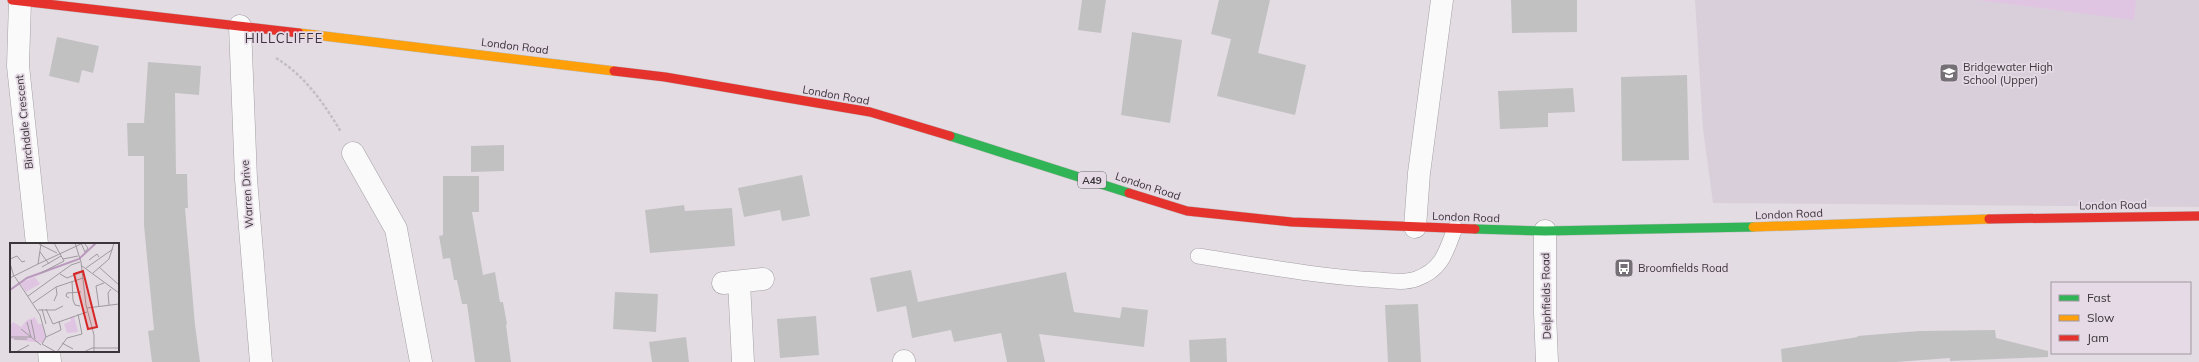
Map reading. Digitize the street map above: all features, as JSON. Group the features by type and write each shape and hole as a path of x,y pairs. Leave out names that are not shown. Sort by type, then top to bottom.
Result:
{"highway":[{"name":"London Road","path":"16,0 665,77 870,112 913,124 1188,211 1292,222 1545,231 1701,229 2026,218 2199,216"}],"street":[{"name":"Birchdale Crescent","path":"16,0 18,66 37,243"},
{"path":"1415,227 1419,173 1442,0"},
{"name":"Warren Drive","path":"240,26 246,179 261,362"},
{"path":"353,153 369,184 396,228 421,362"},
{"name":"Delphfields Road","path":"1545,231 1545,313 1547,362"},
{"path":"743,362 731,283 763,279"},
{"path":"49,352 50,362"}],"lane":[{"path":"1198,256 1358,279 1402,281 1416,279 1432,270 1443,260 1455,228"}],"path":[{"path":"276,58 289,66 312,89 353,153"}],"shaded area":[{"name":"Bridgewater High School (Upper)","path":"1695,0 2199,0 2199,207 1713,203 1703,129"},
{"path":"1976,0 2136,0 2134,20"}],"building":[{"path":"1082,0 1106,0 1101,33 1078,30"},
{"path":"1219,0 1270,0 1258,53 1306,65 1295,115 1217,96 1231,39 1211,34"},
{"path":"1511,0 1577,0 1577,32 1512,33"},
{"path":"1132,32 1182,40 1170,123 1121,115"},
{"path":"57,37 99,46 93,73 82,70 79,83 49,76"},
{"path":"148,62 201,66 199,95 175,93 176,174 187,174 188,208 185,208 195,325 200,362 152,362 148,331 154,330 144,225 144,156 128,156 127,123 144,123"},
{"path":"1687,75 1689,160 1622,161 1621,77"},
{"path":"1573,88 1575,112 1548,113 1548,127 1500,129 1498,91"},
{"path":"504,145 504,171 471,172 471,146"},
{"path":"802,175 810,216 782,221 780,210 744,217 738,188"},
{"path":"443,176 479,176 479,212 472,212 483,275 495,272 500,302 503,302 511,362 475,362 467,304 462,304 457,280 454,280 450,258 443,259 439,236 443,235"},
{"path":"684,205 685,211 732,208 735,246 650,253 645,210"},
{"path":"911,270 918,302 1066,272 1074,312 1120,318 1122,307 1148,310 1144,347 1039,334 1045,362 1007,362 1001,333 954,342 951,330 912,338 906,306 877,312 870,278"},
{"path":"615,292 658,294 656,332 613,329"},
{"path":"1418,304 1421,362 1388,362 1385,305"},
{"path":"816,316 819,355 780,358 777,319"},
{"path":"1995,330 1996,338 2048,351 2048,357 1950,361 1950,358 1896,362 1782,362 1781,349 1858,337 1857,336 1919,331"},
{"path":"686,337 689,362 652,362 649,342"},
{"path":"1226,338 1227,362 1190,362 1189,340"}],"traffic: fast":[{"path":"950,136 1129,193"},
{"path":"1475,229 1545,231 1753,227"}],"traffic: slow":[{"path":"299,33 614,71"},
{"path":"1753,227 1989,219"}],"traffic: jam":[{"path":"12,0 299,33"},
{"path":"614,71 665,77 870,112 950,136"},
{"path":"1129,193 1187,211 1292,222 1475,229"},
{"path":"1989,219 2199,216"}],"place":[{"name":"Bridgewater High School (Upper)","path":"1949,73"},
{"name":"Broomfields Road","path":"1624,268"}],"district":[{"name":"HILLCLIFFE","path":"284,38"}]}
